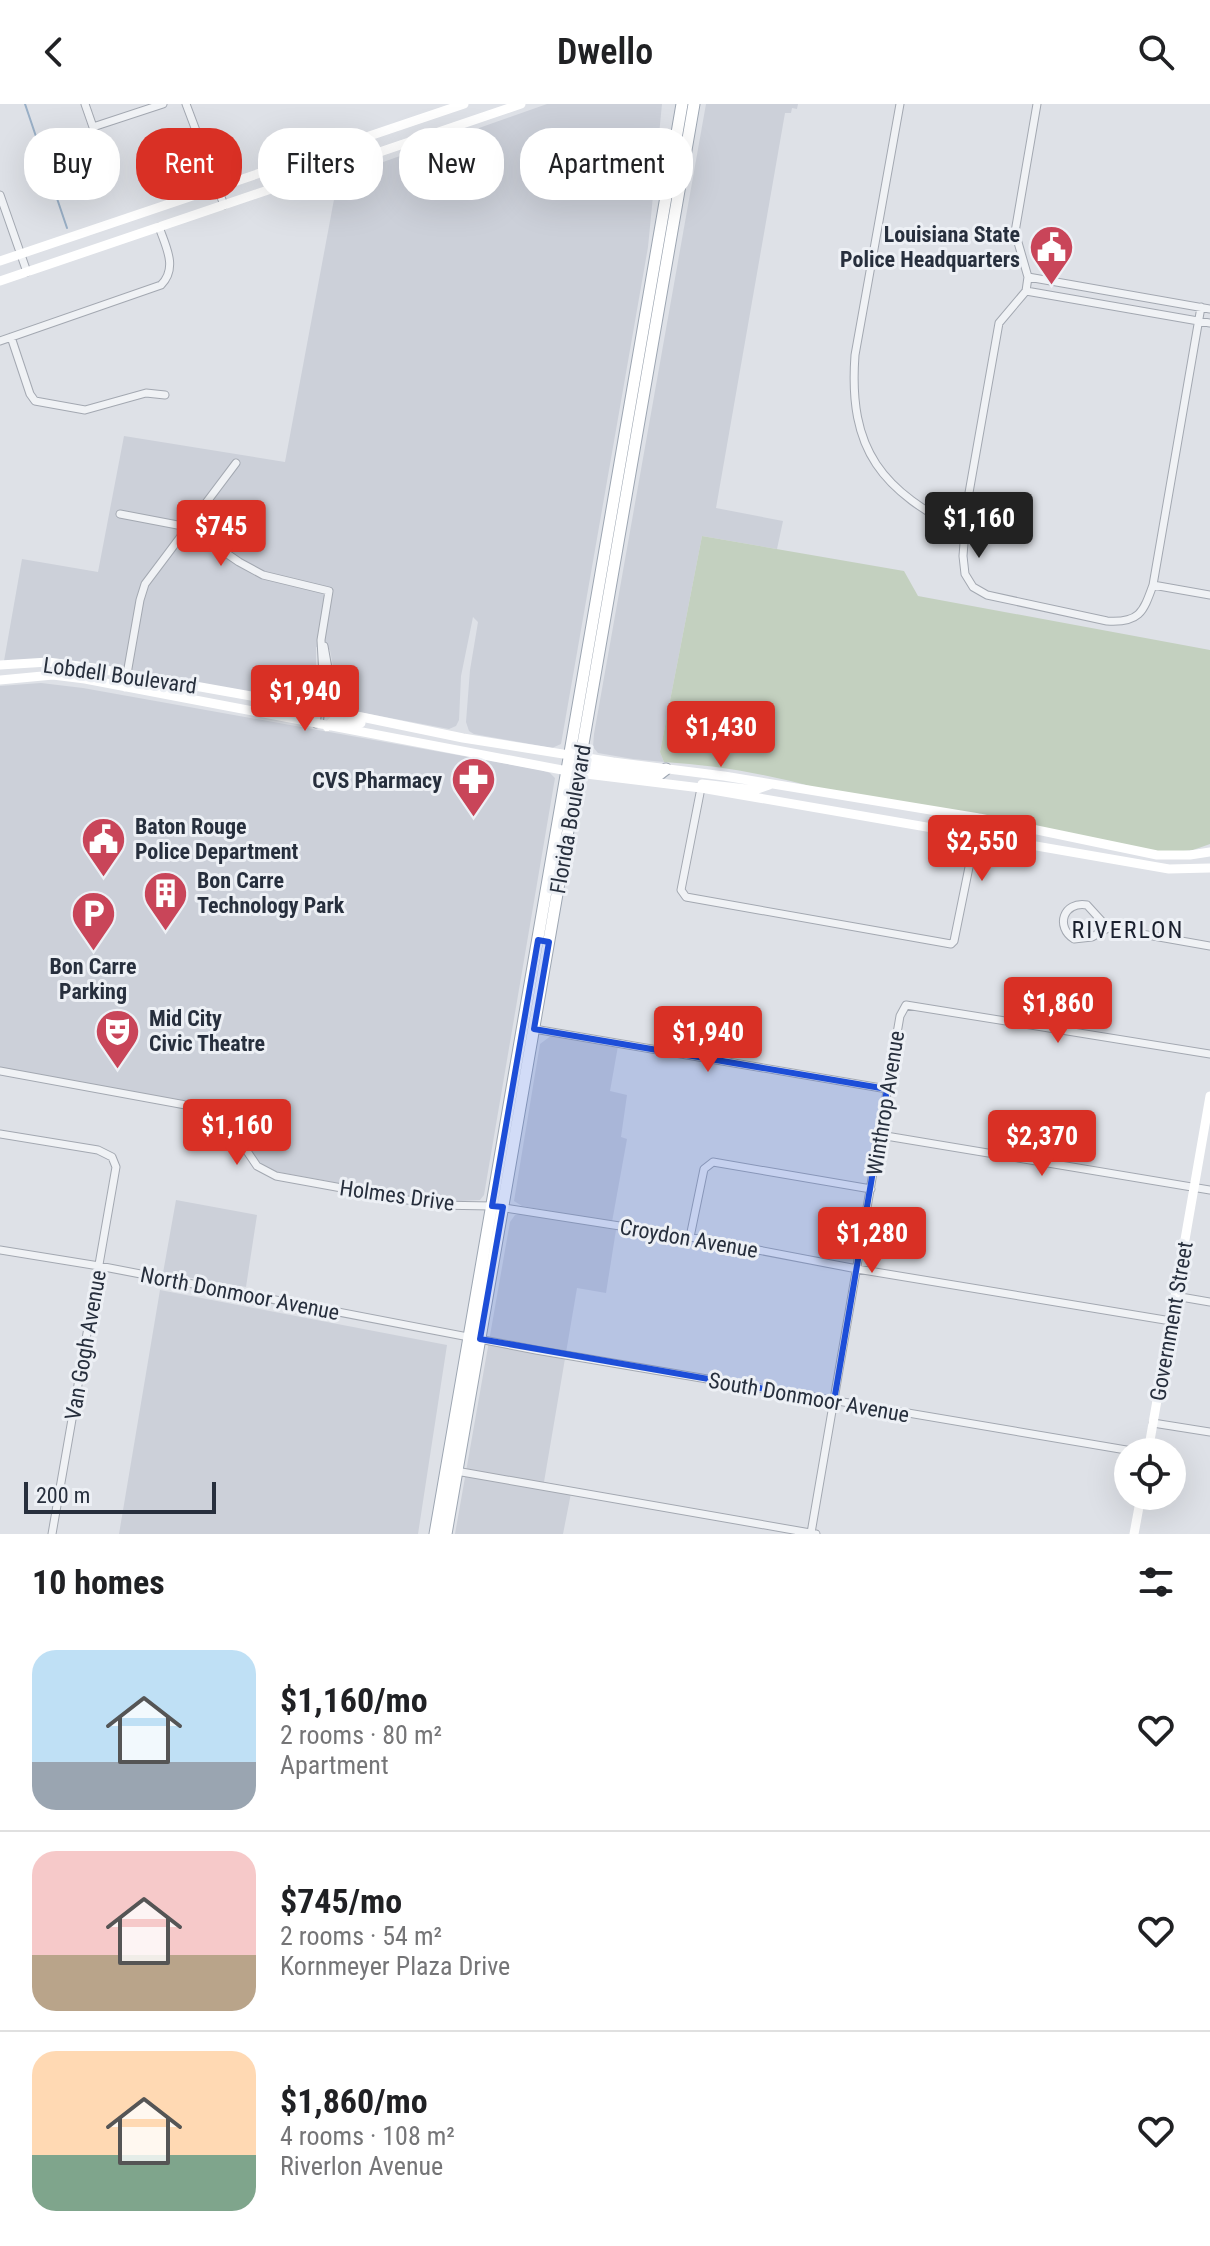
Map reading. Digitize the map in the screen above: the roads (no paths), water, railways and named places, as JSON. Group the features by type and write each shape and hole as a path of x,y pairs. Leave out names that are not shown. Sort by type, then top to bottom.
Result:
{"main road":[{"path":"383,132 464,104"},
{"path":"383,151 521,104"},
{"name":"Florida Boulevard","path":"678,128 682,104"},
{"name":"Florida Boulevard","path":"647,339 672,231 694,104"},
{"path":"0,281 258,193"},
{"path":"0,261 178,200"},
{"name":"Florida Boulevard","path":"474,1338 484,1315 497,1207 647,339 667,200"},
{"path":"672,200 669,220 672,231"},
{"name":"Lobdell Boulevard","path":"0,665 48,662 127,674 318,708 574,764"},
{"path":"125,687 127,674"},
{"name":"Lobdell Boulevard","path":"0,680 53,675 85,679 322,726 574,764"},
{"path":"125,687 134,683 172,687 178,683"},
{"path":"268,715 277,712 308,716 318,708"},
{"path":"322,726 334,720 363,723 371,719"},
{"path":"574,764 644,776 657,776 666,769 772,784 979,818 1157,855 1210,852"},
{"path":"574,764 1169,869 1210,868"},
{"path":"701,788 702,783 707,783 755,790 772,784"},
{"name":"Florida Boulevard","path":"446,1534 452,1470 474,1338 479,1280 534,1029 543,941"},
{"name":"Government Street","path":"1150,1438 1210,1096"},
{"path":"479,1280 479,1312 484,1315"},
{"name":"Florida Boulevard","path":"435,1534 452,1470"},
{"path":"1134,1534 1138,1510"}],"street":[{"path":"85,104 93,127 163,104"},
{"path":"186,104 195,128"},
{"path":"900,104 855,355 852,390 857,423 870,453 891,484 912,503 965,532"},
{"path":"1037,104 1015,232 1028,277 1026,291 999,323 967,504 963,556 965,574 973,587 987,595 1122,622 1138,617 1146,606 1153,585 1201,307"},
{"path":"447,110 453,127"},
{"path":"0,195 27,272"},
{"path":"222,200 224,205"},
{"path":"0,341 161,285 168,277 170,264 159,227"},
{"path":"1028,277 1210,309"},
{"path":"1026,291 1210,323"},
{"path":"11,337 35,401 85,410 146,393 165,395"},
{"path":"127,674 142,592 236,463"},
{"path":"120,514 188,527 263,575 329,591 321,640 323,675 318,708 322,726"},
{"path":"1153,585 1210,595"},
{"path":"321,640 330,669 329,711 322,726"},
{"path":"701,788 682,894 746,909 951,944 979,818"},
{"path":"1108,928 1092,937 1074,939 1065,932 1063,925 1066,910 1073,905 1087,905 1108,928 1210,946"},
{"name":"Winthrop Avenue","path":"813,1534 887,1089 900,1016 906,1005 1210,1054"},
{"path":"534,1029 887,1089"},
{"name":"Holmes Drive","path":"0,1071 191,1106 213,1113 230,1126 257,1166 276,1176 435,1205 497,1207"},
{"name":"Van Gogh Avenue","path":"0,1134 98,1150 112,1157 116,1167 52,1534"},
{"path":"880,1135 1210,1190"},
{"path":"690,1237 704,1169 713,1162 871,1189"},
{"name":"Croydon Avenue","path":"497,1207 690,1237 857,1269 1171,1321"},
{"name":"North Donmoor Avenue","path":"0,1250 474,1338"},
{"path":"1175,1296 1210,1302"},
{"name":"South Donmoor Avenue","path":"474,1338 1114,1448"},
{"path":"1153,1423 1210,1432"},
{"path":"452,1470 813,1534"}],"waterway":[{"path":"25,104 67,228"}],"place":[{"name":"Louisiana State Police Headquarters","path":"1051,286"},
{"name":"CVS Pharmacy","path":"473,819"},
{"name":"Baton Rouge Police Department","path":"104,878"},
{"name":"Bon Carre Technology Park","path":"166,932"},
{"name":"Bon Carre Parking","path":"93,952"},
{"name":"Mid City Civic Theatre","path":"118,1070"}],"district":[{"name":"RIVERLON","path":"1128,930"}]}
